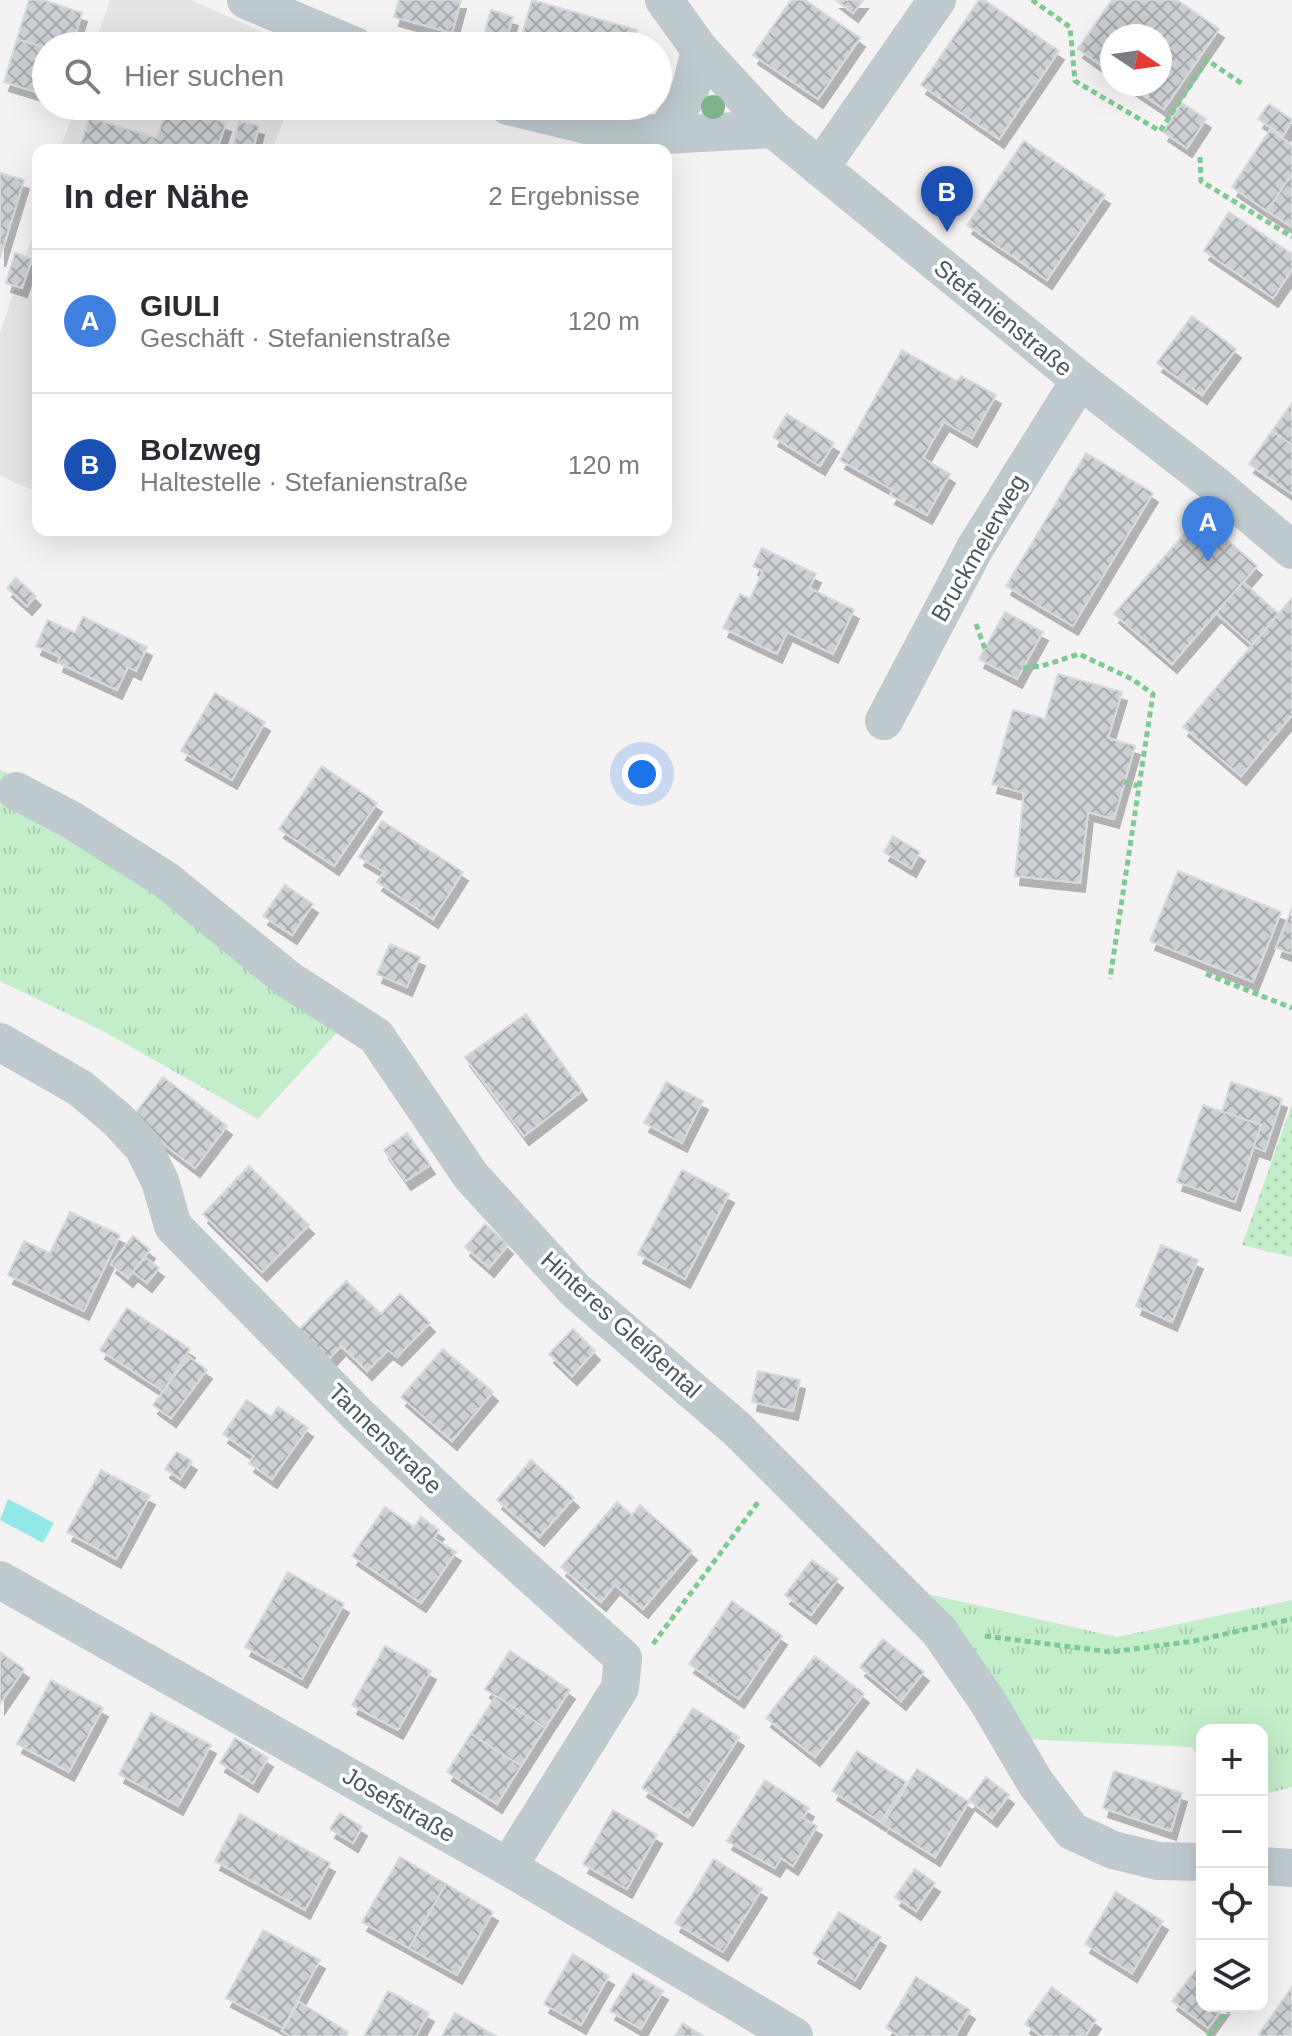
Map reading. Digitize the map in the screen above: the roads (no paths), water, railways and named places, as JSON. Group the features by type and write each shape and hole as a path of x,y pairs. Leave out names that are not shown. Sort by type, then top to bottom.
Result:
{"street":[{"path":"246,0 322,32"},
{"name":"Stefanienstraße","path":"664,0 700,50 773,129 1292,550"},
{"path":"820,168 937,0"},
{"path":"666,135 691,87 700,50"},
{"path":"566,120 599,128 666,135 773,129"},
{"name":"Bruckmeierweg","path":"884,721 975,548 1080,380"},
{"name":"Hinteres Gleißental","path":"16,791 70,819 166,880 289,980 376,1036 471,1176 575,1290 737,1429 939,1631 988,1702 1035,1782 1072,1831 1113,1850 1158,1861 1196,1862"},
{"name":"Tannenstraße","path":"0,1042 80,1088 118,1120 143,1147 160,1181 173,1226 358,1415 623,1658 620,1688 508,1867"},
{"name":"Josefstraße","path":"0,1580 508,1867 794,2036"},
{"path":"1268,1866 1292,1868"}],"water":[{"path":"8,1499 54,1523 43,1543 0,1520"}],"place":[{"name":"Bolzweg","path":"947,232"},
{"name":"GIULI","path":"1208,562"}]}
